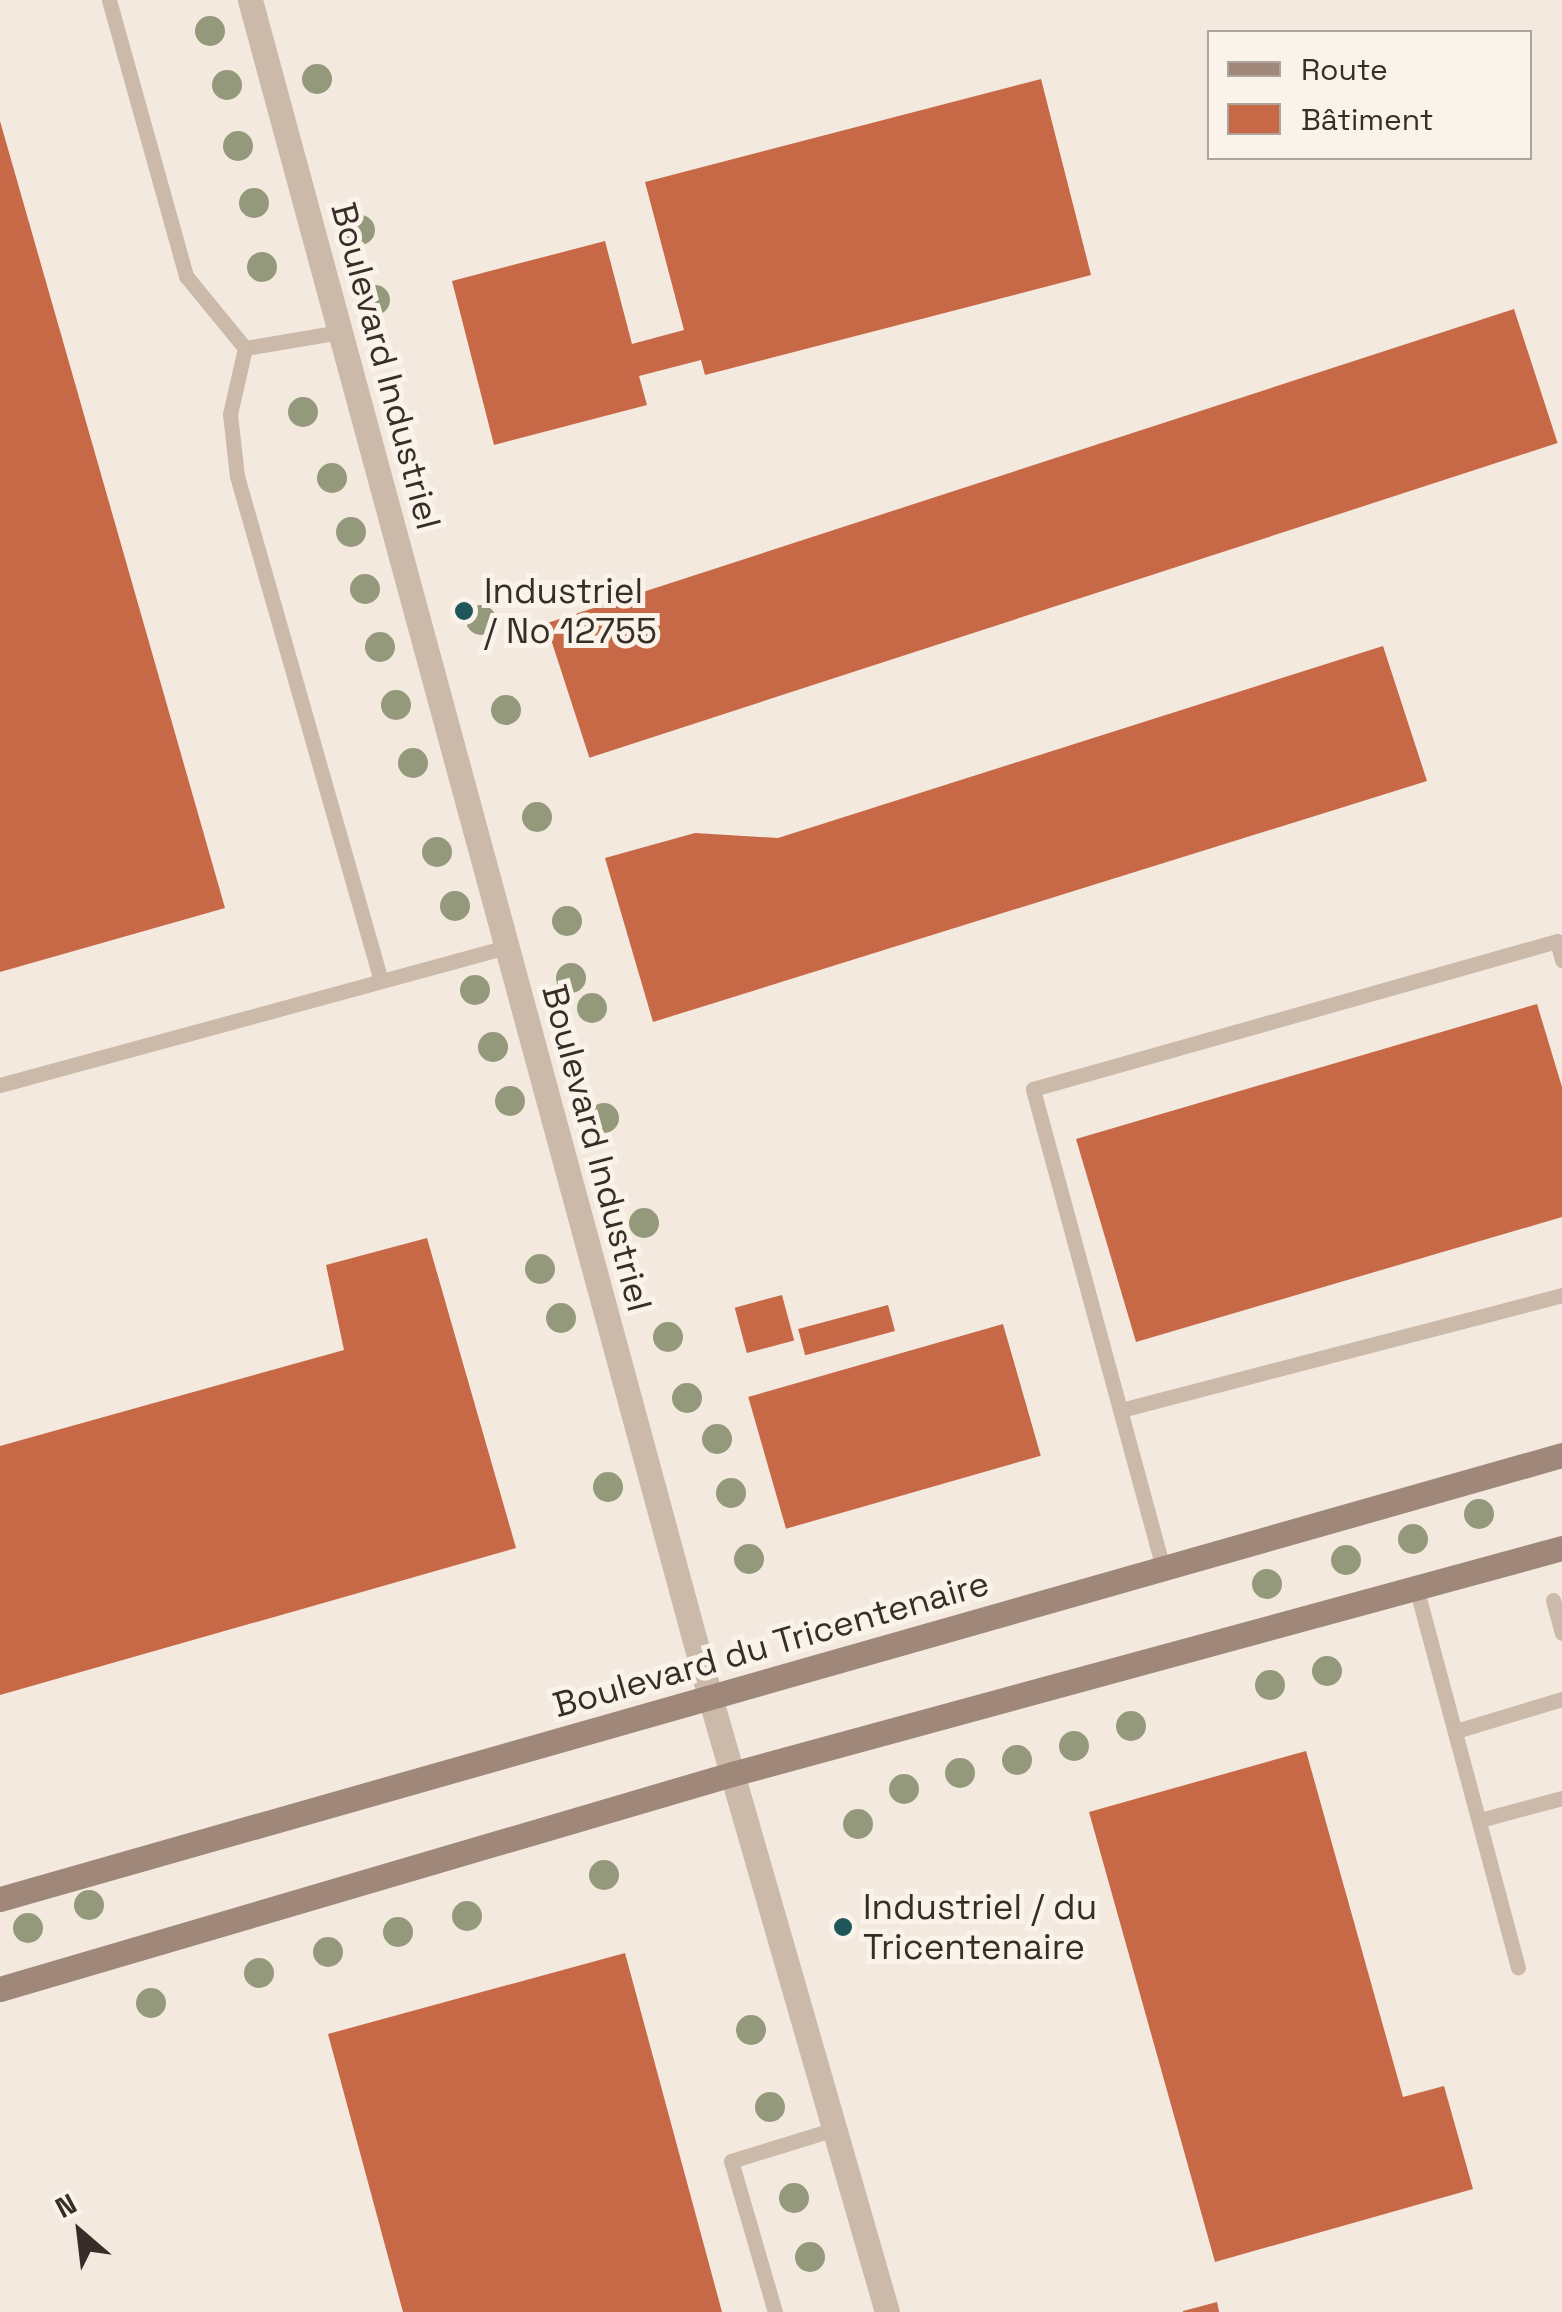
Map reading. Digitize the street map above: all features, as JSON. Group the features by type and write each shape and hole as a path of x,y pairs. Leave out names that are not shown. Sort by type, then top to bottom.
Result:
{"street":[{"name":"Boulevard Industriel","path":"250,0 710,1698 887,2312"},
{"name":"Boulevard du Tricentenaire","path":"0,1899 1562,1454"},
{"path":"0,1989 732,1774 1562,1548"}],"lane":[{"path":"109,0 186,276 244,348"},
{"path":"244,348 340,332"},
{"path":"244,348 230,414 237,476 381,981"},
{"path":"1163,1568 1033,1089 1557,941 1562,960"},
{"path":"0,1085 507,946"},
{"path":"1121,1410 1562,1295"},
{"path":"1416,1587 1518,1968"},
{"path":"1553,1600 1562,1634"},
{"path":"1456,1731 1562,1699"},
{"path":"1480,1820 1562,1798"},
{"path":"776,2312 730,2161 834,2129"}],"building":[{"path":"1041,79 1091,275 705,375 701,360 639,376 647,405 494,445 452,281 605,241 632,344 684,330 645,182"},
{"path":"0,121 225,908 0,972"},
{"path":"1514,309 1558,443 589,758 546,624"},
{"path":"1383,646 1427,781 653,1022 605,858 695,833 778,838"},
{"path":"1537,1004 1562,1087 1562,1217 1136,1342 1076,1139"},
{"path":"427,1238 516,1548 0,1695 0,1446 344,1350 326,1265"},
{"path":"782,1295 794,1340 747,1353 735,1308"},
{"path":"888,1305 895,1331 805,1355 798,1329"},
{"path":"1003,1324 1041,1456 786,1529 748,1397"},
{"path":"1306,1751 1403,2097 1444,2086 1473,2189 1215,2262 1089,1812"},
{"path":"625,1953 722,2312 403,2312 328,2034"},
{"path":"1217,2302 1219,2312 1183,2312 1183,2311"}],"place":[{"name":"Industriel / No 12755","path":"464,611"},
{"name":"Industriel / du Tricentenaire","path":"843,1927"}]}
